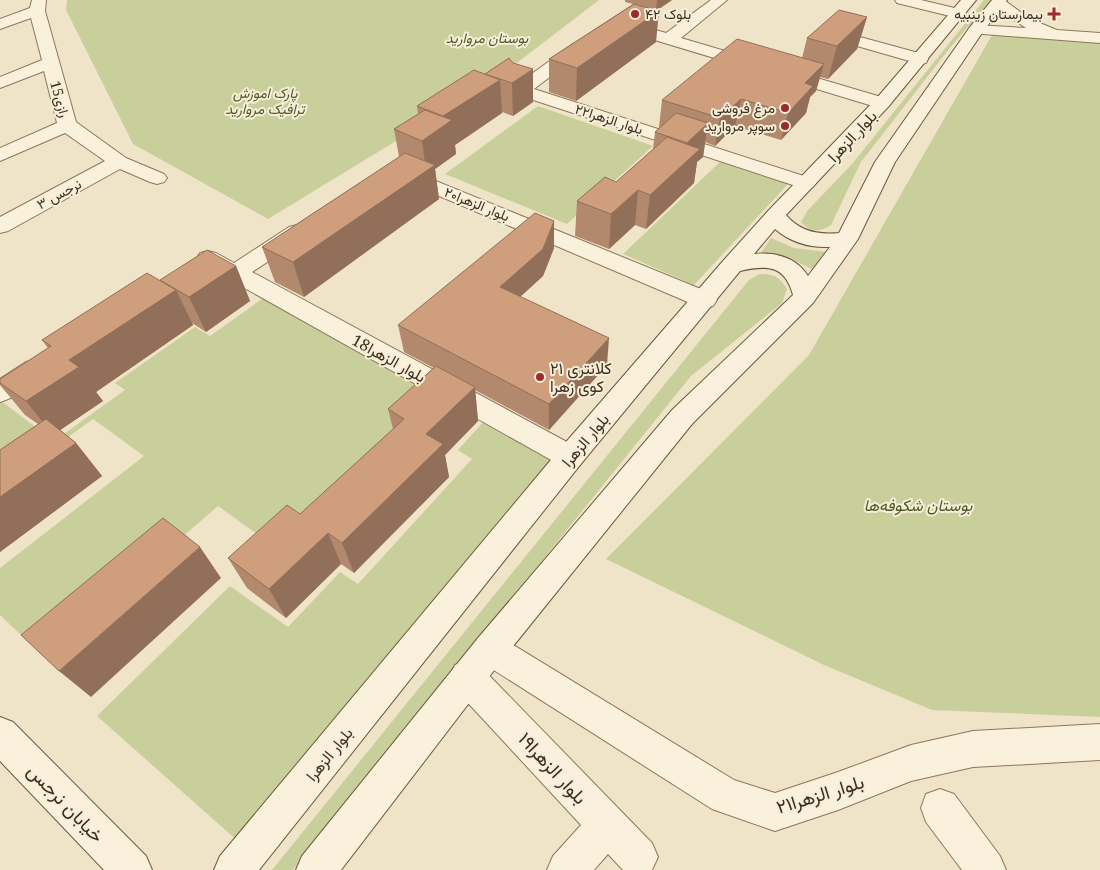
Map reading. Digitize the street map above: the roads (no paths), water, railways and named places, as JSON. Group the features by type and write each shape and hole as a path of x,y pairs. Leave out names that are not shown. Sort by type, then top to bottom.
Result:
{"street":[{"path":"669,39 720,0"},
{"path":"902,0 964,6"},
{"path":"316,870 467,677 682,417 805,297 846,239 885,162 976,30 999,1 1024,22 1054,35"},
{"path":"0,24 38,5"},
{"name":"15رازی","path":"38,5 50,63 67,125 118,162 157,178"},
{"name":"بلوار الزهرا","path":"234,870 570,457 705,300 731,266 775,215 882,103 964,6"},
{"path":"609,25 669,39 882,103"},
{"path":"976,30 1100,38"},
{"name":"بلوار الزهرا۲۲","path":"590,39 521,90 806,183"},
{"path":"850,39 920,58"},
{"path":"0,83 50,63"},
{"path":"0,155 67,125"},
{"name":"نرجس ۳","path":"0,226 118,162"},
{"name":"بلوار الزهرا۲۰","path":"383,176 390,172 400,173 705,300"},
{"path":"775,215 788,230 803,238 824,241 846,239"},
{"path":"235,273 317,219"},
{"path":"731,266 752,261 783,263 800,278 805,297"},
{"name":"18بلوار الزهرا","path":"200,263 235,273 570,457"},
{"path":"0,392 50,360"},
{"name":"بلوار الزهرا۲۱","path":"490,649 725,796 774,812 838,791 911,763 973,749 1100,742"},
{"name":"بلوار الزهرا۱۹","path":"467,677 638,857"},
{"name":"خیابان نرجس","path":"0,735 132,870"},
{"path":"940,808 986,870"},
{"path":"567,870 608,825"}],"place":[{"name":"بلوک ۴۲","path":"635,14"},
{"name":"بیمارستان زینبیه","path":"1054,14"},
{"name":"مرغ فروشی","path":"785,108"},
{"name":"سوپر مروارید","path":"785,126"},
{"name":"کلانتری ۲۱ کوی زهرا","path":"540,377"}],"park label":[{"name":"بوستان مروارید","path":"487,38"},
{"name":"پارک اموزش ترافیک مروارید","path":"265,102"},
{"name":"بوستان شکوفه‌ها","path":"918,505"}]}
